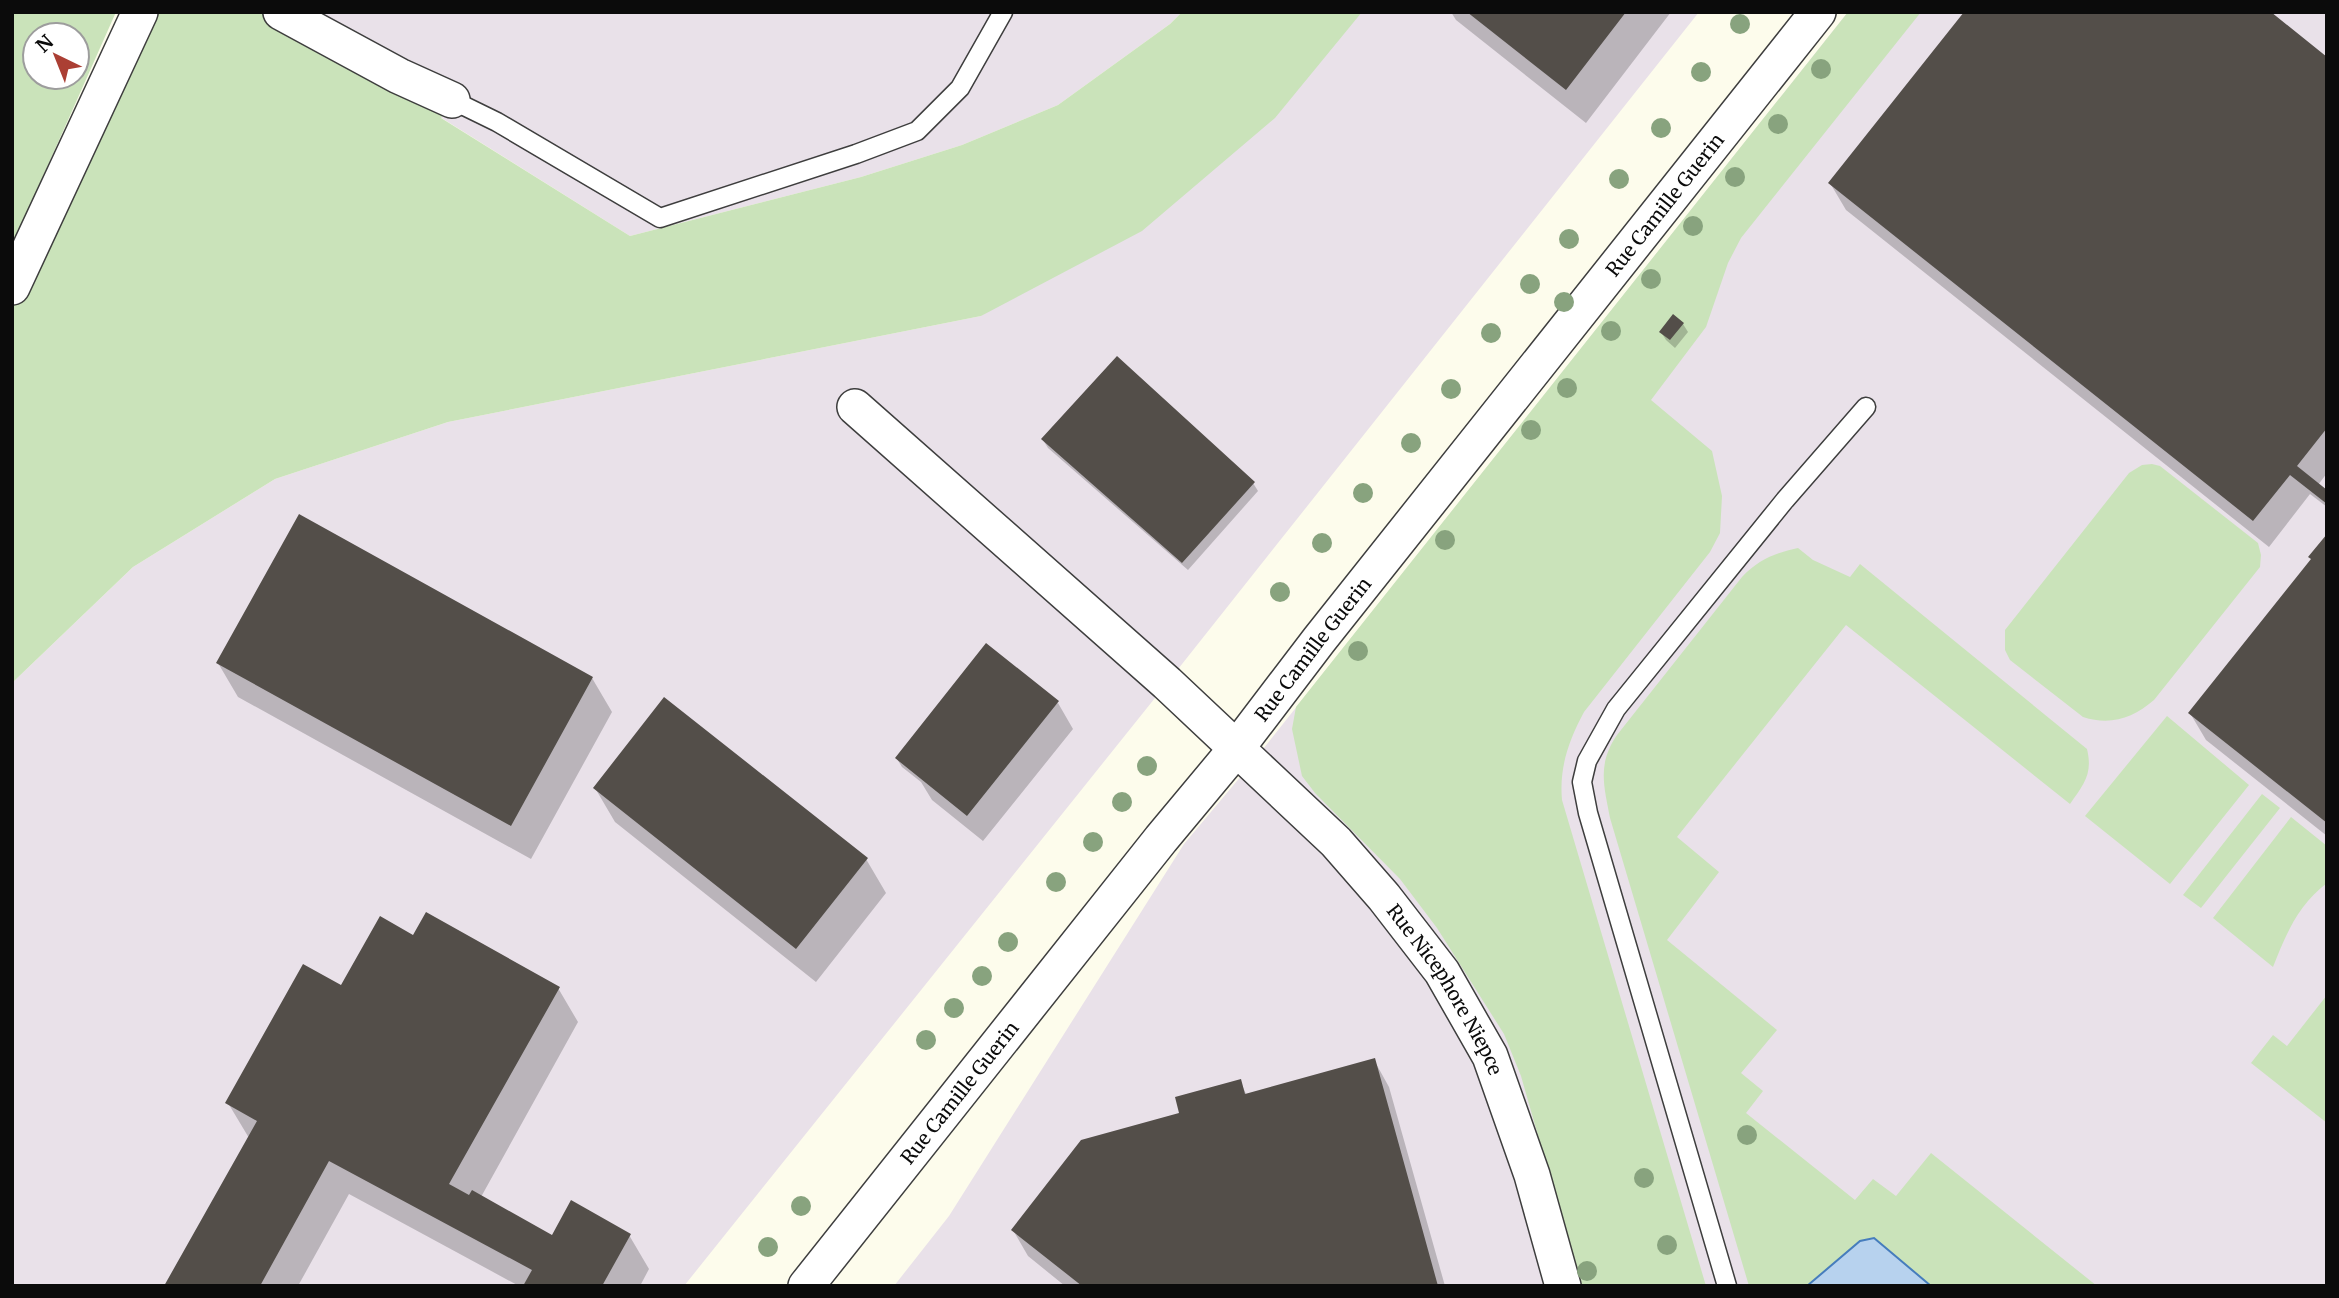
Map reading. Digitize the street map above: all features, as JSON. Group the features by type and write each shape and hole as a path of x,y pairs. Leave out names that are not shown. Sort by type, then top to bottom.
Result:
{"street":[{"path":"12,287 140,12"},
{"path":"281,12 399,76 452,100"},
{"name":"Rue Camille Guerin","path":"806,1286 1152,849 1236,749 1319,640 1818,12"},
{"name":"Rue Nicephore Niepce","path":"855,407 1167,683 1336,842 1384,897 1442,972 1490,1056 1532,1175 1563,1286"}],"lane":[{"path":"452,100 497,121 660,218 856,155 917,131 960,88 1003,12"},
{"path":"1727,1286 1588,813 1583,782 1587,761 1616,709 1785,500 1866,407"}],"shaded area":[{"path":"281,12 1182,12 1170,24 1058,105 962,145 861,177 630,236 440,117 452,100"},
{"path":"1362,12 1699,12 684,1286 12,1286 12,683 133,567 275,479 448,422 981,316"},
{"path":"1848,12 2327,12 2327,1286 894,1286 949,1216 1184,844 1252,763"}],"green space":[{"path":"12,12 116,12 91,68 91,21 21,21 21,91 81,91 12,246"},
{"path":"140,12 281,12 452,100 441,118 630,236 861,177 962,145 1058,105 1170,24 1182,12 1362,12 1275,118 1142,231 981,316 448,422 275,479 133,567 12,683 12,287"},
{"path":"1848,12 1921,12 1741,238 1728,263 1706,327 1651,400 1712,451 1722,496 1720,533 1710,552 1584,712 1570,743 1564,765 1562,800 1706,1286 1581,1286 1521,1076 1504,1034 1437,928 1400,879 1315,793 1302,776 1292,729 1296,707"},
{"path":"2142,465 2160,466 2258,543 2260,567 2154,700 2138,712 2121,719 2093,720 2083,717 2010,660 2005,650 2005,630 2129,473"},
{"path":"1798,548 1813,560 1850,577 1860,564 2087,749 2089,765 2086,778 2070,804 1846,625 1677,837 1719,872 1667,940 1777,1030 1741,1073 1763,1091 1746,1113 1855,1200 1873,1179 1896,1196 1931,1153 2097,1286 1931,1286 1874,1238 1860,1241 1807,1286 1749,1286 1610,818 1604,766 1617,735 1742,577 1767,558"},
{"path":"2167,716 2249,785 2170,884 2085,816"},
{"path":"2262,794 2280,808 2201,908 2183,895"},
{"path":"2291,817 2327,846 2327,883 2301,911 2288,932 2273,967 2213,918"},
{"path":"2327,995 2327,1123 2251,1063 2273,1035 2287,1046"}],"water":[{"path":"1874,1238 1931,1286 1807,1286 1860,1241"}],"building":[{"path":"1467,12 1626,12 1566,90"},
{"path":"1964,12 2271,12 2327,57 2327,428 2297,466 2327,490 2327,504 2290,475 2253,521 1828,183"},
{"path":"1673,314 1684,323 1670,340 1659,332"},
{"path":"1117,356 1255,482 1182,563 1041,439"},
{"path":"299,514 593,677 511,826 216,663"},
{"path":"2327,534 2327,823 2188,713 2311,559 2308,557"},
{"path":"986,643 1059,701 967,816 895,758"},
{"path":"664,697 868,858 796,949 593,788"},
{"path":"426,912 560,987 449,1184 469,1195 472,1190 552,1235 571,1200 631,1234 602,1286 523,1286 532,1270 329,1161 260,1286 164,1286 257,1121 225,1103 303,964 341,985 380,916 413,935"},
{"path":"1375,1058 1438,1286 1082,1286 1011,1230 1081,1140 1179,1113 1175,1097 1241,1079 1245,1094"}]}
